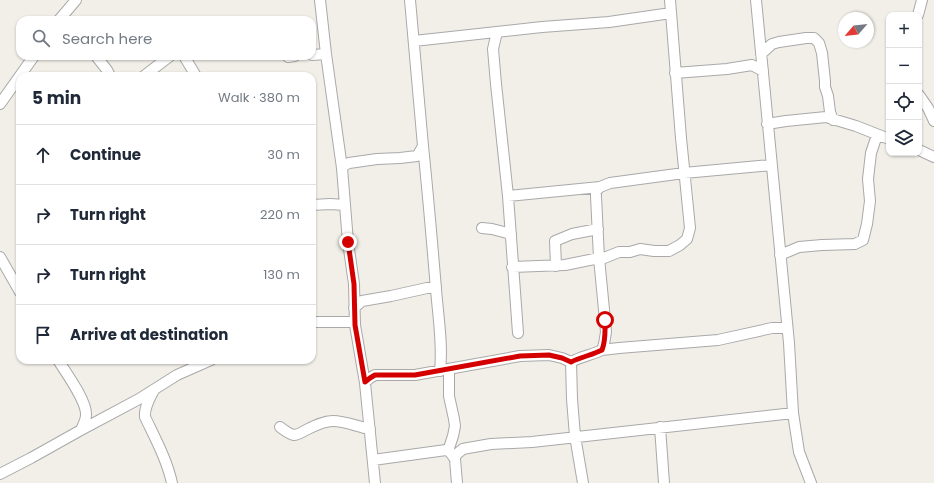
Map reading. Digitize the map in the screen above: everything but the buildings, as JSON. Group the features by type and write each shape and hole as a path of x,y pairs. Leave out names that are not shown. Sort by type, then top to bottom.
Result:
{"street":[{"path":"62,16 76,0"},
{"path":"320,0 342,168 348,242 354,284 355,322 365,382 375,483"},
{"path":"410,0 442,358 455,426 451,455"},
{"path":"512,267 565,265 599,259 619,252 630,252 640,249 669,251 687,240 690,228 670,0"},
{"path":"756,0 787,328 793,413 799,452 811,483"},
{"path":"919,12 922,0"},
{"path":"414,41 542,27 609,22 671,13"},
{"path":"497,32 494,49 496,84 508,196 518,333"},
{"path":"761,54 772,44 814,38 819,43 822,53 825,87 833,120"},
{"path":"316,55 326,54"},
{"path":"23,72 31,60"},
{"path":"99,60 107,72"},
{"path":"149,72 165,60"},
{"path":"186,60 194,72"},
{"path":"676,73 727,69 752,65 763,71"},
{"path":"0,104 16,81"},
{"path":"922,99 934,121"},
{"path":"767,124 826,117 856,126 886,138"},
{"path":"780,255 799,247 855,244 863,240 870,201 868,179 871,153 877,135"},
{"path":"342,168 349,163 417,156 423,146"},
{"path":"922,151 934,157"},
{"path":"602,350 604,344 605,326 595,206 596,191 600,187 610,182 771,165"},
{"path":"508,196 600,187"},
{"path":"316,204 345,205"},
{"path":"482,228 511,234"},
{"path":"556,266 555,241 572,234 598,229"},
{"path":"0,257 16,285"},
{"path":"354,308 362,301 436,286"},
{"path":"316,322 355,322"},
{"path":"571,362 580,357 594,354 602,350 718,340 772,328 787,328"},
{"path":"365,382 375,375 415,375 520,356 549,355 571,362"},
{"path":"571,362 575,436 583,483"},
{"path":"60,364 85,407 86,415 81,430"},
{"path":"0,474 139,399 177,375 202,364"},
{"path":"155,389 146,408 145,416 164,457 172,483"},
{"path":"451,455 458,453 463,449 491,444 532,442 575,436 793,413"},
{"path":"280,427 294,435 323,422 330,421 337,421 370,429"},
{"path":"660,427 664,483"},
{"path":"373,460 446,450 455,459 457,483"}],"route":[{"path":"348,242 354,284 355,325 365,382 375,375 415,375 520,356 549,355 571,362 580,357 594,354 602,350 606,332 605,320"}]}
